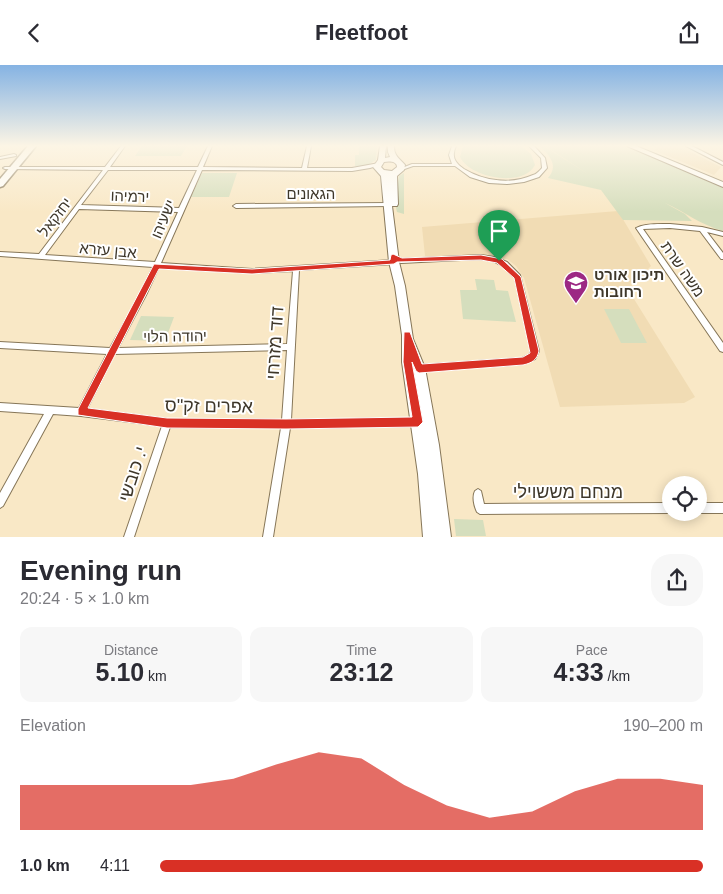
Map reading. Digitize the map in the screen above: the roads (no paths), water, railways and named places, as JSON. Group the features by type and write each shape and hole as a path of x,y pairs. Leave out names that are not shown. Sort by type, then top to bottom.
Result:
{"main road":[{"path":"0,184 6,169"}],"street":[{"path":"6,169 103,168"},
{"name":"יחזקאל","path":"40,257 106,168"},
{"path":"108,168 367,168"},
{"path":"381,168 385,176 387,205 407,335 408,362 418,422 431,537"},
{"path":"384,168 397,171 404,168"},
{"path":"396,260 393,176 399,168"},
{"path":"460,168 468,174 489,181 507,183 524,181 537,176 544,168"},
{"path":"683,168 723,185"},
{"path":"694,168 723,180"},
{"name":"ישעיהו","path":"81,412 156,266 198,169"},
{"name":"הגאונים","path":"236,206 387,205"},
{"name":"ירמיהו","path":"78,207 180,210"},
{"name":"משה שרת","path":"702,229 659,225 639,228 723,349"},
{"path":"702,229 723,234"},
{"path":"702,229 723,257"},
{"name":"אבן עזרא","path":"0,254 252,271 296,270 396,260 481,257 494,259 505,264 518,277 535,351 532,357 523,361 419,369"},
{"name":"דוד מזרחי","path":"268,537 286,424 296,270"},
{"path":"407,335 419,369 432,445 444,537"},
{"name":"יהודה הלוי","path":"0,345 112,351 290,347"},
{"name":"אפרים זק\"ס","path":"0,407 81,412 167,423 418,422"},
{"path":"0,503 52,410"},
{"name":"י. כובשי","path":"129,537 167,423"},
{"name":"מנחם מששוילי","path":"478,494 480,509 662,508"},
{"path":"707,508 723,508"}],"place":[{"name":"תיכון אורט רחובות","path":"576,304"}]}
